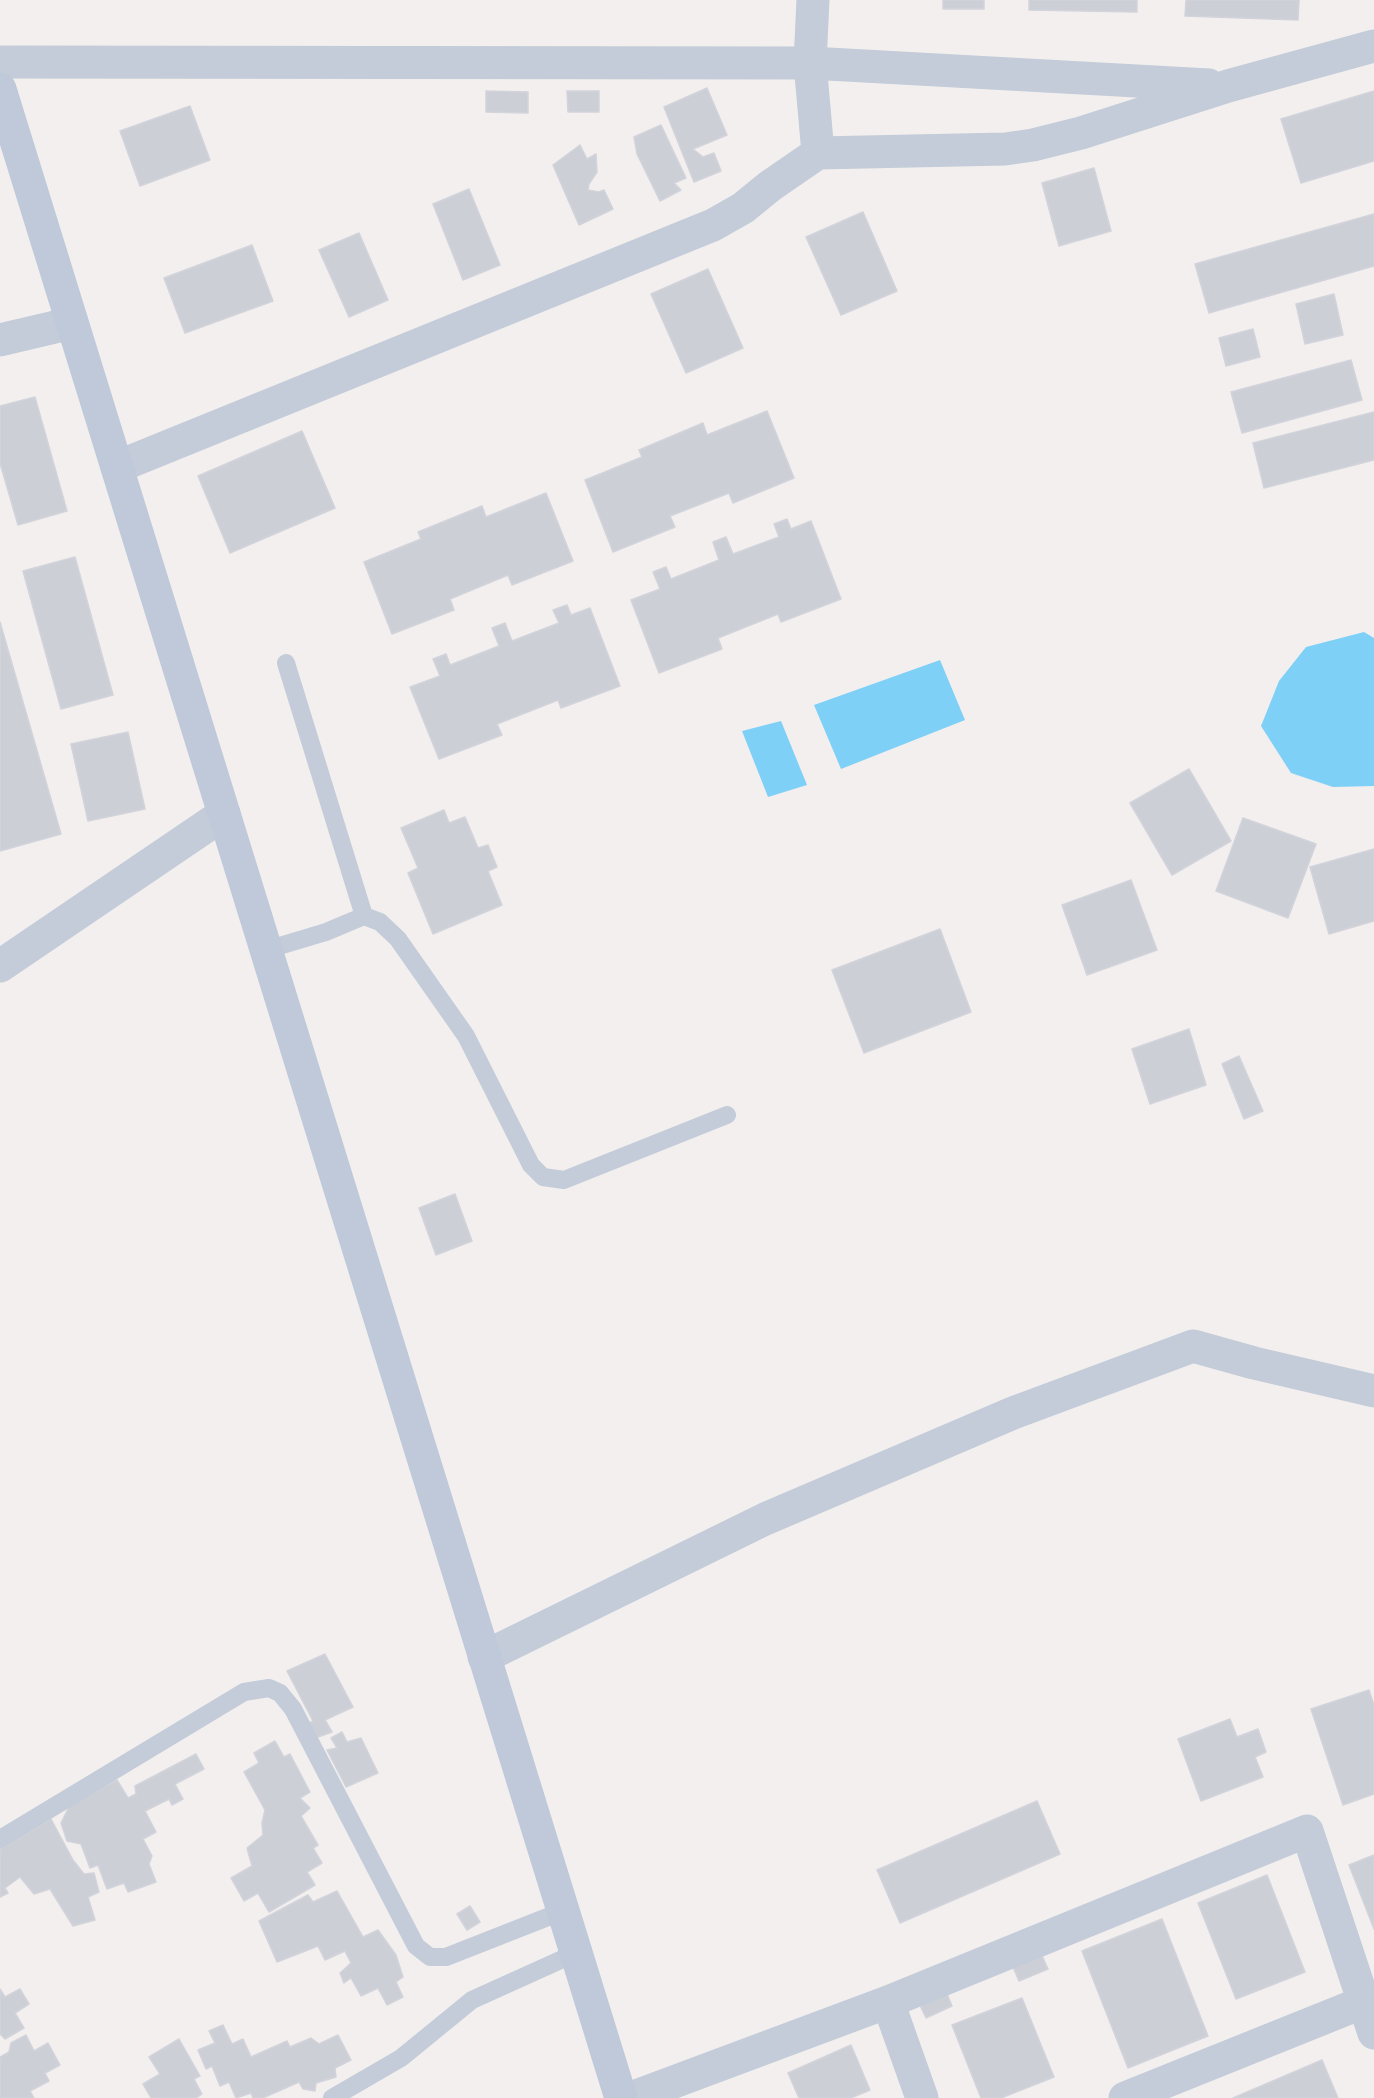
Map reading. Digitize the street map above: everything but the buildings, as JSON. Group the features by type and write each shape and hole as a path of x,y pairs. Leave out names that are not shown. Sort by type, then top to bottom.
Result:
{"street":[{"path":"813,0 810,63 818,153"},
{"path":"117,467 713,225 743,208 818,153 1005,148 1033,145 1081,133 1228,86 1374,46"},
{"path":"0,62 810,63 1228,86"},
{"path":"0,89 621,2098"},
{"path":"0,340 72,323"},
{"path":"0,966 224,814"},
{"path":"484,1657 765,1520 1013,1413 1193,1346 1374,1391"},
{"path":"631,2098 888,2002 1307,1831 1374,2033"},
{"path":"888,2002 922,2098"},
{"path":"1125,2098 1364,2002"}],"lane":[{"path":"286,663 364,916"},
{"path":"266,950 326,932 364,916 380,921 398,939 466,1036 531,1165 543,1177 564,1180 727,1115"},
{"path":"0,1839 244,1692 268,1688 280,1693 293,1709 416,1946 430,1957 446,1957 563,1911"},
{"path":"332,2098 400,2058 472,2000 576,1953"}],"water":[{"path":"1364,632 1374,638 1374,786 1333,787 1291,773 1261,726 1279,681 1306,647"},
{"path":"940,660 965,720 841,769 814,705"},
{"path":"781,721 807,785 768,797 742,731"}]}
